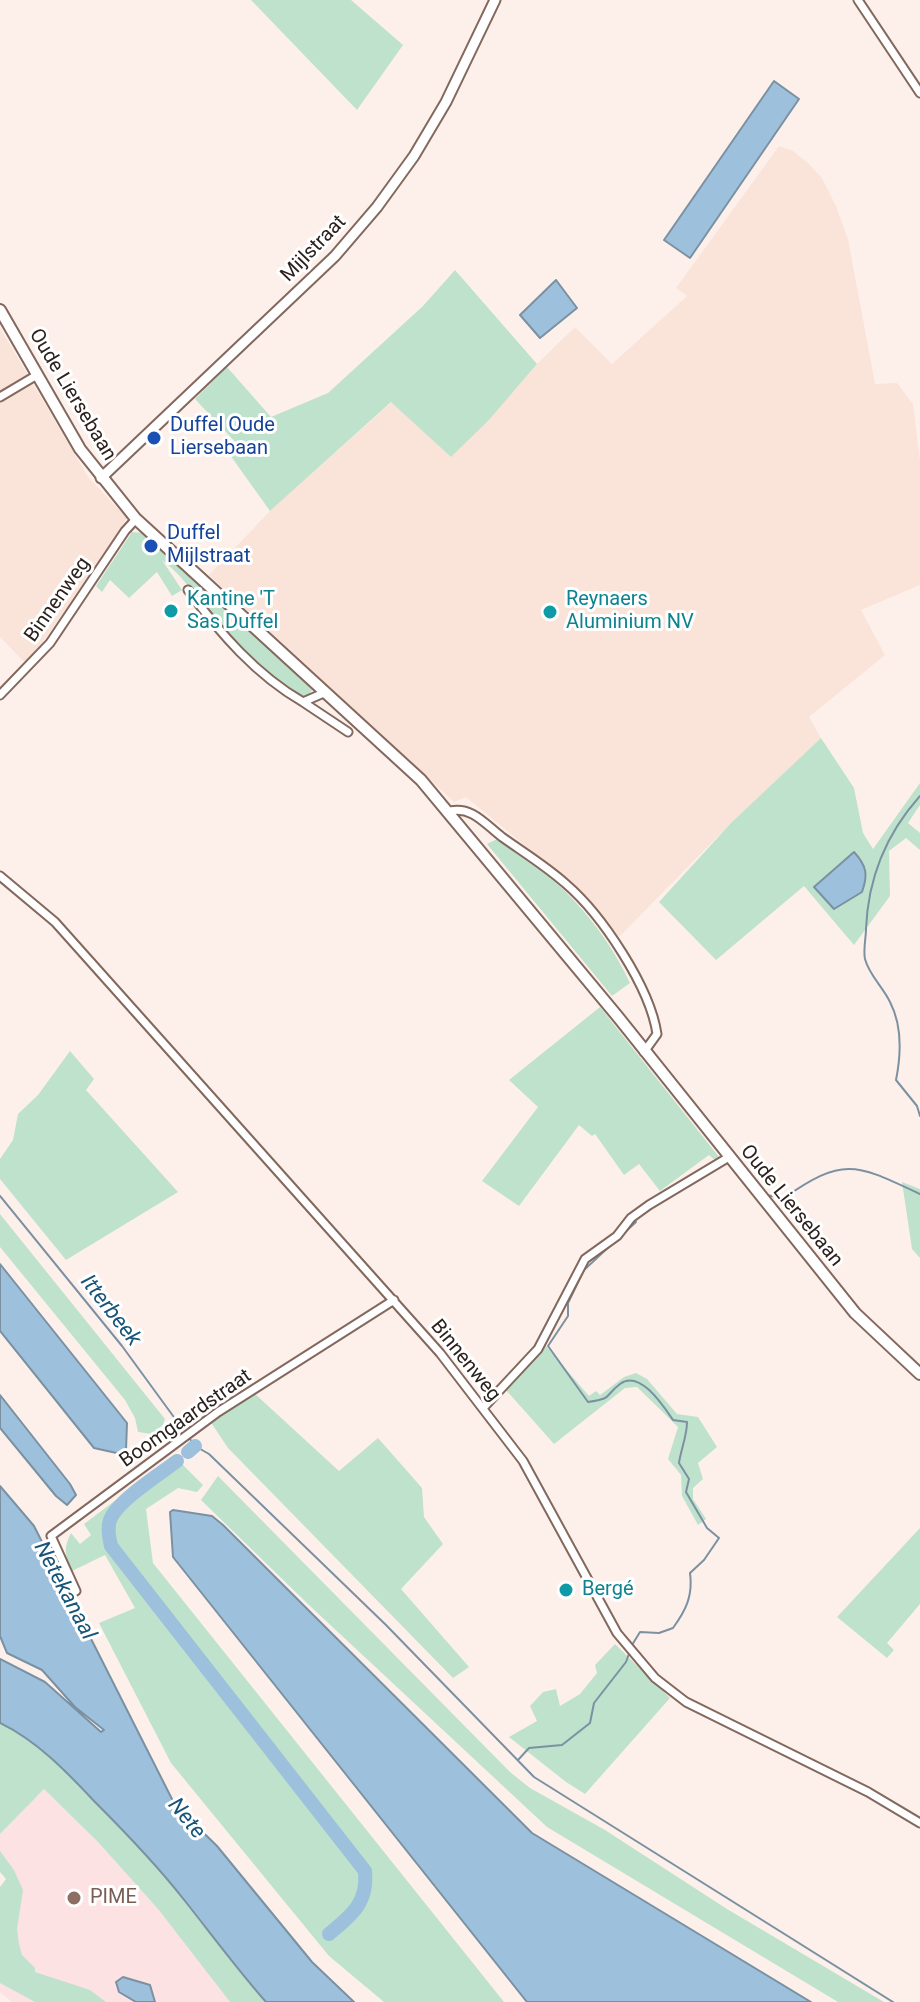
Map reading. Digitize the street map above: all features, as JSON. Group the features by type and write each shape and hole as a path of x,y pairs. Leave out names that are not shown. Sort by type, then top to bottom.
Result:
{"main road":[{"name":"Oude Liersebaan","path":"0,310 74,439 101,478 136,519 421,780 450,811 855,1313 920,1374"}],"street":[{"name":"Mijlstraat","path":"101,478 324,267 377,207 414,156 446,102 495,0"},
{"path":"858,0 920,93"},
{"path":"0,397 37,375"},
{"name":"Binnenweg","path":"0,695 50,643 136,519"},
{"path":"188,590 223,635 259,671 348,732"},
{"path":"303,702 326,692"},
{"name":"Oude Liersebaan","path":"450,811 468,810 569,886 599,920 621,952 655,1020 657,1034 644,1052"},
{"name":"Binnenweg","path":"0,876 55,922 394,1300 483,1408 523,1461 617,1633 655,1678 686,1702 868,1792 920,1823"},
{"path":"483,1408 538,1349 585,1259 617,1236 631,1218 649,1205 729,1157"},
{"name":"Boomgaardstraat","path":"76,1591 51,1536 218,1412 394,1300"}],"shaded area":[{"path":"779,146 793,151 808,163 822,178 836,206 848,239 875,384 897,383 913,404 920,462 920,585 861,610 885,655 809,717 821,738 731,823 619,937 585,895 466,797 454,802 209,575 270,511 392,402 451,457 575,327 612,364 687,296 676,288"},
{"path":"0,328 88,477 127,518 77,595 26,664 0,637"},
{"name":"PIME","path":"44,1789 98,1842 158,1909 230,2002 12,2002 0,1992 0,1887 6,1879 0,1872 0,1834"}],"green space":[{"path":"251,0 351,0 403,45 357,110"},
{"path":"455,270 537,364 489,420 451,457 391,402 270,511 230,455 239,446 195,399 227,367 271,417 328,393 423,306"},
{"path":"132,532 143,533 309,684 313,689 307,697 300,696 280,682 241,649 187,584 162,560 182,590 172,596 157,572 129,598 110,580 102,592 96,586"},
{"path":"821,738 854,788 863,833 873,849 920,783 920,805 908,823 920,833 920,850 906,838 889,851 890,896 854,945 804,886 716,960 659,902 731,823"},
{"path":"499,838 558,884 575,902 605,940 630,983 612,996 487,844"},
{"path":"600,1007 719,1157 715,1160 709,1155 660,1191 639,1164 624,1175 595,1134 592,1136 579,1125 519,1206 482,1181 538,1107 509,1080"},
{"path":"70,1051 94,1079 86,1090 178,1192 66,1260 0,1179 0,1159 13,1140 18,1114 38,1095"},
{"path":"902,1182 920,1189 920,1258 912,1249"},
{"path":"0,1214 165,1419 163,1425 152,1434 138,1432 135,1418 125,1400 0,1247"},
{"path":"545,1345 589,1396 596,1391 600,1395 624,1377 636,1373 647,1379 677,1414 698,1417 717,1447 698,1463 703,1479 693,1488 693,1499 706,1519 698,1525 682,1496 681,1475 668,1459 678,1427 637,1387 625,1388 554,1444 506,1390"},
{"path":"254,1393 339,1471 378,1438 422,1488 424,1517 443,1544 401,1589 469,1667 453,1678 228,1448 210,1421"},
{"path":"174,1456 203,1485 197,1492 178,1488 146,1509 153,1563 504,2002 384,2002 329,1956 171,1763 99,1623 135,1608 105,1555 72,1571 66,1552 71,1533 80,1544 91,1535 84,1524"},
{"path":"218,1476 510,1772 530,1788 605,1830 727,1909 884,2002 838,2002 547,1827 201,1500"},
{"path":"920,1528 920,1604 887,1643 894,1650 887,1658 837,1617"},
{"path":"615,1644 670,1698 585,1794 509,1737 537,1721 530,1706 543,1692 556,1689 560,1706 580,1694 597,1673 595,1665"},
{"path":"0,1723 50,1757 118,1825 174,1888 266,2002 230,2002 158,1909 98,1842 44,1789 0,1834"},
{"path":"0,1851 14,1870 23,1890 17,1929 22,1955 35,1968 35,1972 90,1990 106,2002 35,2002 0,1983 0,1887 6,1879 0,1872"}],"water":[{"path":"774,81 799,99 690,258 664,240"},
{"path":"556,280 577,308 540,338 520,315"},
{"path":"854,852 865,871 862,892 834,909 814,887"},
{"path":"0,1264 127,1423 126,1450 121,1454 94,1448 0,1331"},
{"path":"0,1395 70,1484 76,1495 67,1505 0,1428"},
{"path":"0,1486 34,1526 175,1805 217,1846 312,1962 354,2002 266,2002 129,1837 50,1758 0,1723 0,1659 45,1682 101,1732 104,1730 75,1707 42,1670 7,1653 0,1636"},
{"path":"170,1512 212,1516 223,1525 532,1833 811,2002 527,2002 173,1557"},
{"path":"123,1977 150,1985 155,2002 136,2002 119,1992 116,1982"}],"waterway":[{"path":"920,796 888,841 881,858 870,892 864,952 867,965 897,1020 899,1050 896,1080 917,1106 920,1116"},
{"path":"766,1195 784,1198 822,1175 850,1169 880,1176 920,1194"},
{"name":"Itterbeek","path":"0,1196 122,1346 195,1446 209,1454 386,1625 534,1777 893,2002"},
{"path":"623,1234 636,1222"},
{"path":"612,1244 584,1270 568,1303 568,1316 548,1346 588,1402 605,1398 620,1384 635,1381 651,1392 673,1420 687,1422 679,1463 689,1479 686,1492 707,1528 719,1538 704,1560 690,1573 688,1602 673,1628 659,1633 640,1632 632,1645"},
{"path":"188,1452 195,1446"},
{"path":"177,1461 130,1496 114,1513 109,1527 111,1546 365,1871 361,1900 329,1934"},
{"path":"518,1760 529,1748 562,1745 590,1723 594,1703 626,1662 630,1651"}],"place":[{"name":"Duffel Oude Liersebaan","path":"154,438"},
{"name":"Duffel Mijlstraat","path":"151,546"},
{"name":"Kantine 'T Sas Duffel","path":"171,611"},
{"name":"Reynaers Aluminium NV","path":"550,612"},
{"name":"Bergé","path":"566,1590"},
{"name":"PIME","path":"74,1898"}],"water label":[{"name":"Netekanaal","path":"64,1591"},
{"name":"Nete","path":"186,1819"}]}
